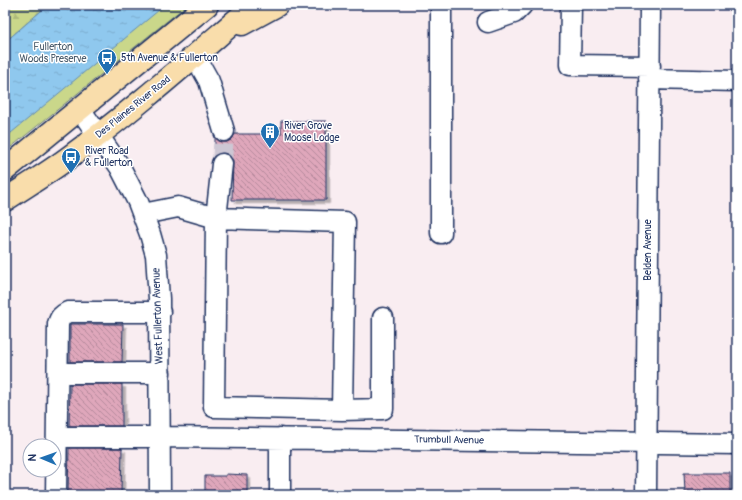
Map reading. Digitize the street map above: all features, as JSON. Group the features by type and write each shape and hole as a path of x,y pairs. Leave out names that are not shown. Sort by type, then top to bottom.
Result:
{"main road":[{"path":"5,170 206,5"},
{"name":"Des Plaines River Road","path":"5,200 67,159 98,136 254,5"},
{"path":"218,36 277,5"}],"street":[{"path":"441,5 441,233"},
{"path":"488,22 514,13 522,5"},
{"path":"571,5 570,65 737,81"},
{"name":"Belden Avenue","path":"646,495 650,5"},
{"path":"195,56 209,81 224,131"},
{"name":"West Fullerton Avenue","path":"80,108 120,167 143,214 156,255 160,312 160,495"},
{"path":"222,164 216,218 214,407 342,410 382,409 383,318"},
{"path":"143,214 178,207 216,218 345,222 342,410"},
{"path":"56,495 59,318 68,312 160,312"},
{"path":"58,372 160,373"},
{"name":"Trumbull Avenue","path":"57,437 280,438 737,444"},
{"path":"280,438 280,495"}],"green space":[{"name":"Fullerton Woods Preserve","path":"5,5 187,5 5,152"},
{"path":"5,5 48,5 5,42"}],"water":[{"name":"Fullerton Woods Preserve","path":"48,5 165,5 5,138 5,42"}],"building":[{"name":"River Grove Moose Lodge","path":"281,121 326,121 326,200 232,200 233,160 229,155 224,153 218,153 215,155 215,137 221,142 227,142 232,139 235,134 281,134"},
{"path":"70,324 123,324 122,362 70,362"},
{"path":"70,384 122,384 122,426 69,426"},
{"path":"69,448 122,448 121,493 68,493"},
{"path":"684,473 730,473 730,495 691,495 691,492 685,492"},
{"path":"226,474 247,475 247,495 205,495 205,476 226,476"}],"tunnel":[{"path":"222,164 224,131"}],"place":[{"name":"5th Avenue & Fullerton","path":"107,75"},
{"name":"River Grove Moose Lodge","path":"270,149"},
{"name":"River Road & Fullerton","path":"71,174"}]}
